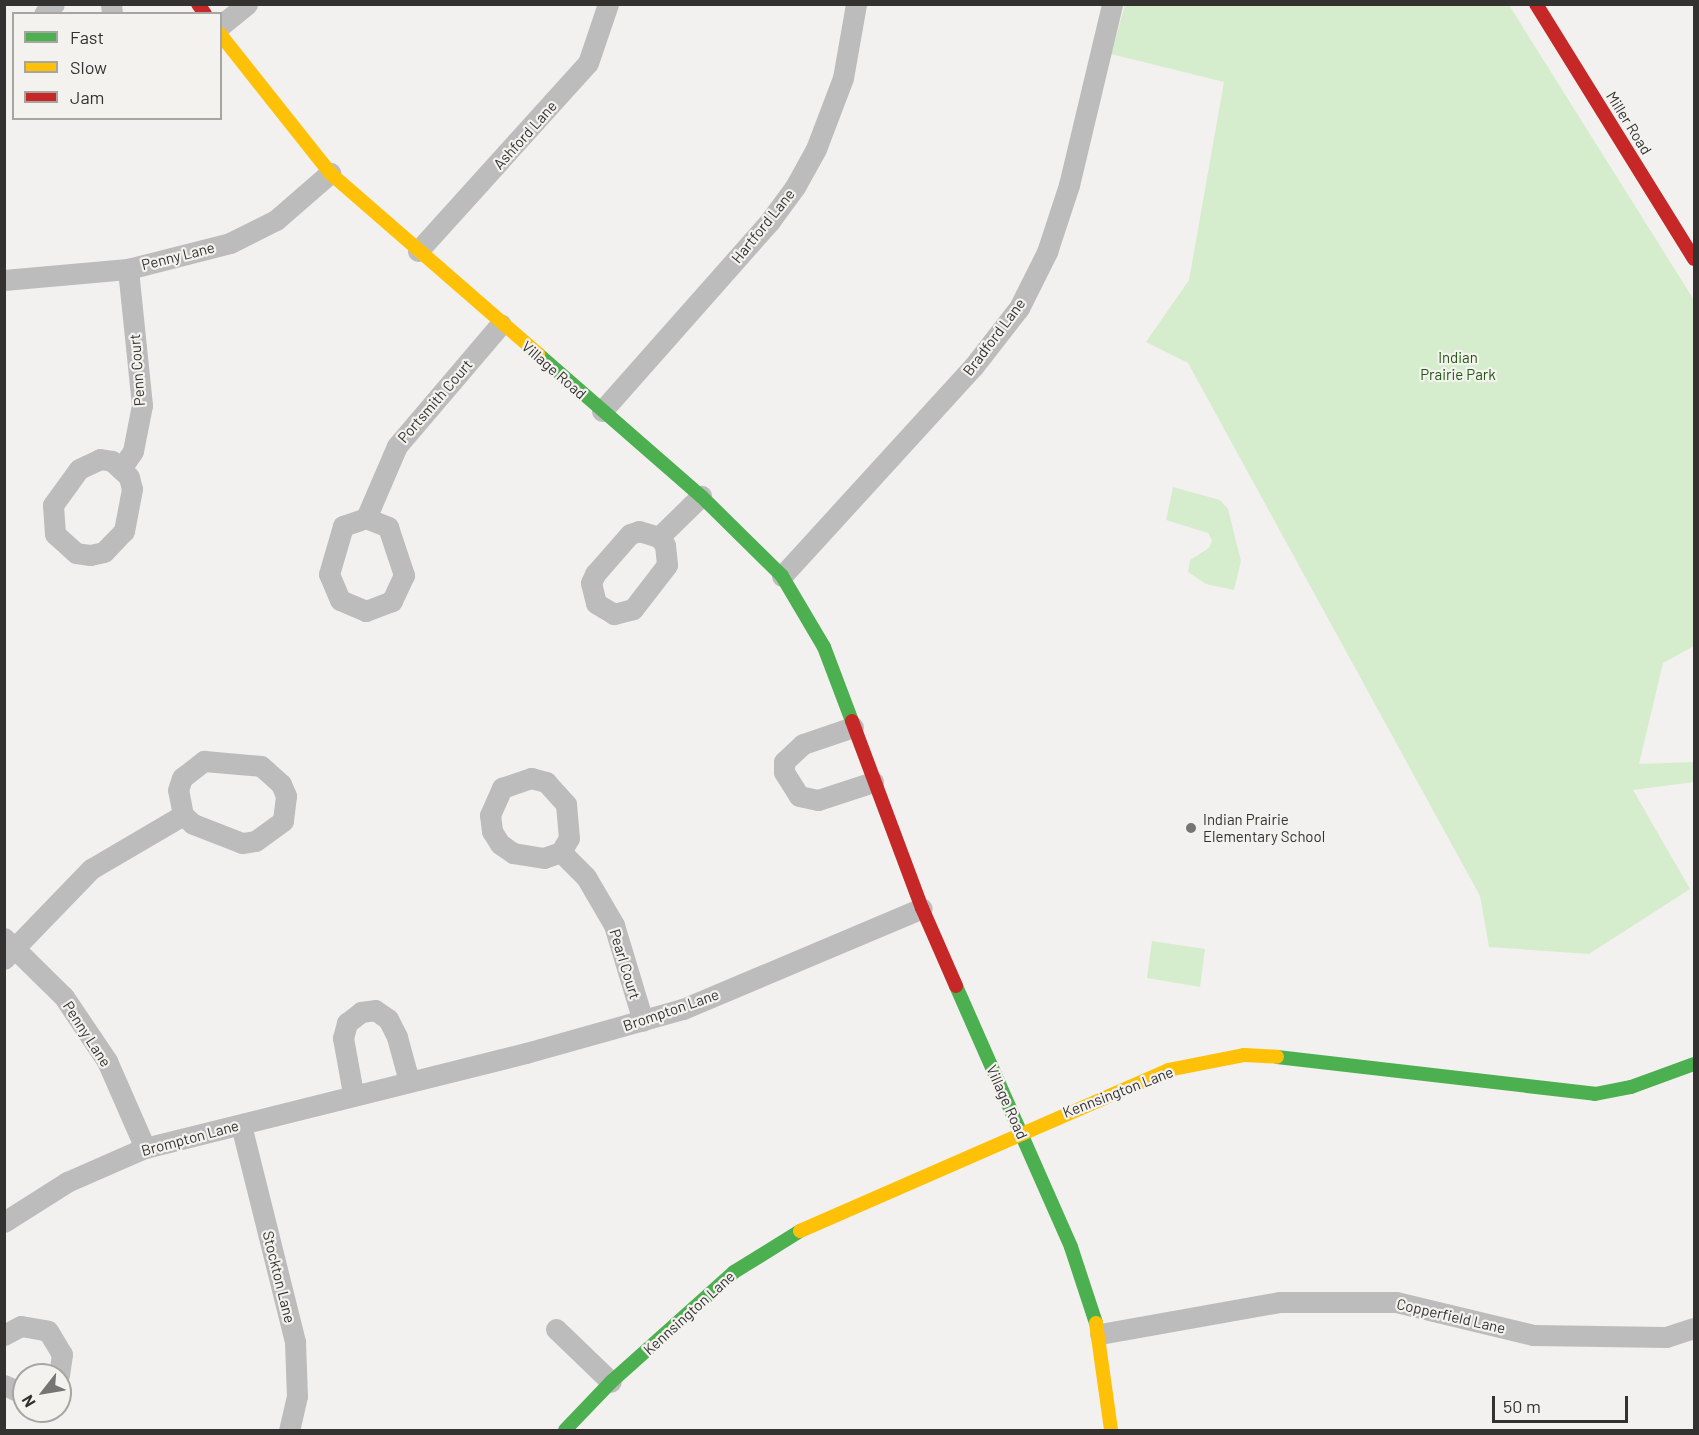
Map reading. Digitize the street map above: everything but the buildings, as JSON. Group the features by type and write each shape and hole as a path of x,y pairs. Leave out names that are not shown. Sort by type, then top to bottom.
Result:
{"street":[{"path":"222,24 247,4"},
{"name":"Ashford Lane","path":"418,251 588,63 608,4"},
{"name":"Hartford Lane","path":"602,411 770,221 795,187 816,149 843,78 856,4"},
{"name":"Bradford Lane","path":"782,576 973,367 1019,308 1047,252 1069,185 1112,4"},
{"name":"Miller Road","path":"1536,4 1695,259"},
{"name":"Village Road","path":"222,37 330,173 700,496 782,576 824,647 922,908 1071,1247 1100,1334 1111,1431"},
{"name":"Penny Lane","path":"4,280 128,269 230,243 276,220 330,173"},
{"name":"Penn Court","path":"122,467 133,451 142,405 128,269"},
{"name":"Portsmith Court","path":"366,518 397,446 501,324"},
{"path":"100,459 122,467 132,489 123,531 116,543 90,555 63,546 51,520 53,505 79,469 100,459"},
{"path":"659,537 700,496"},
{"path":"366,518 388,527 404,575 392,601 366,611 340,600 329,574 343,526 366,518"},
{"path":"853,727 802,744 784,762 784,772 799,796 818,800 873,782"},
{"path":"204,761 261,766 281,784 286,796 283,821 255,842 242,843 205,831 183,815 178,803 182,778 204,761"},
{"path":"8,948 91,869 183,815"},
{"name":"Pearl Court","path":"561,852 586,877 614,925 643,1021"},
{"name":"Brompton Lane","path":"4,1222 67,1182 145,1148 683,1009 922,908"},
{"name":"Penny Lane","path":"8,948 64,997 107,1061 145,1148"},
{"path":"353,1093 343,1038 347,1023 361,1012 375,1010 388,1019 398,1037 410,1081"},
{"name":"Kennsington Lane","path":"564,1431 611,1382 734,1272 806,1227 1020,1131 1168,1070 1244,1055 1324,1060 1553,1092 1595,1094 1631,1087 1695,1064"},
{"name":"Stockton Lane","path":"241,1125 295,1342 297,1396 289,1431"},
{"name":"Copperfield Lane","path":"1100,1334 1280,1302 1396,1302 1533,1335 1666,1337 1695,1328"},
{"path":"6,1329 35,1326 48,1331 63,1354 61,1363"},
{"path":"556,1329 611,1382"}],"green space":[{"name":"Indian Prairie Park","path":"1125,5 1509,5 1694,300 1694,646 1663,663 1639,764 1694,762 1694,782 1633,790 1690,889 1589,954 1489,947 1480,896 1188,363 1146,342 1189,280 1224,82 1111,54"},
{"path":"1173,487 1220,500 1228,509 1241,561 1234,590 1206,584 1188,572 1190,560 1209,548 1212,540 1208,533 1166,520"},
{"path":"1152,941 1205,949 1200,987 1147,978"}],"traffic: fast":[{"path":"538,354 701,496 782,576 824,647 852,721"},
{"path":"956,986 1071,1247 1096,1323"},
{"path":"1277,1057 1595,1094 1631,1087 1694,1064"},
{"path":"565,1430 611,1382 734,1272 800,1231"}],"traffic: slow":[{"path":"222,37 330,173 538,354"},
{"path":"800,1231 1168,1070 1244,1055 1277,1057"},
{"path":"1096,1323 1111,1430"}],"traffic: jam":[{"path":"198,4 204,12"},
{"path":"1536,4 1694,259"},
{"path":"852,721 922,908 956,986"}],"place":[{"name":"Indian Prairie Elementary School","path":"1191,828"}]}
